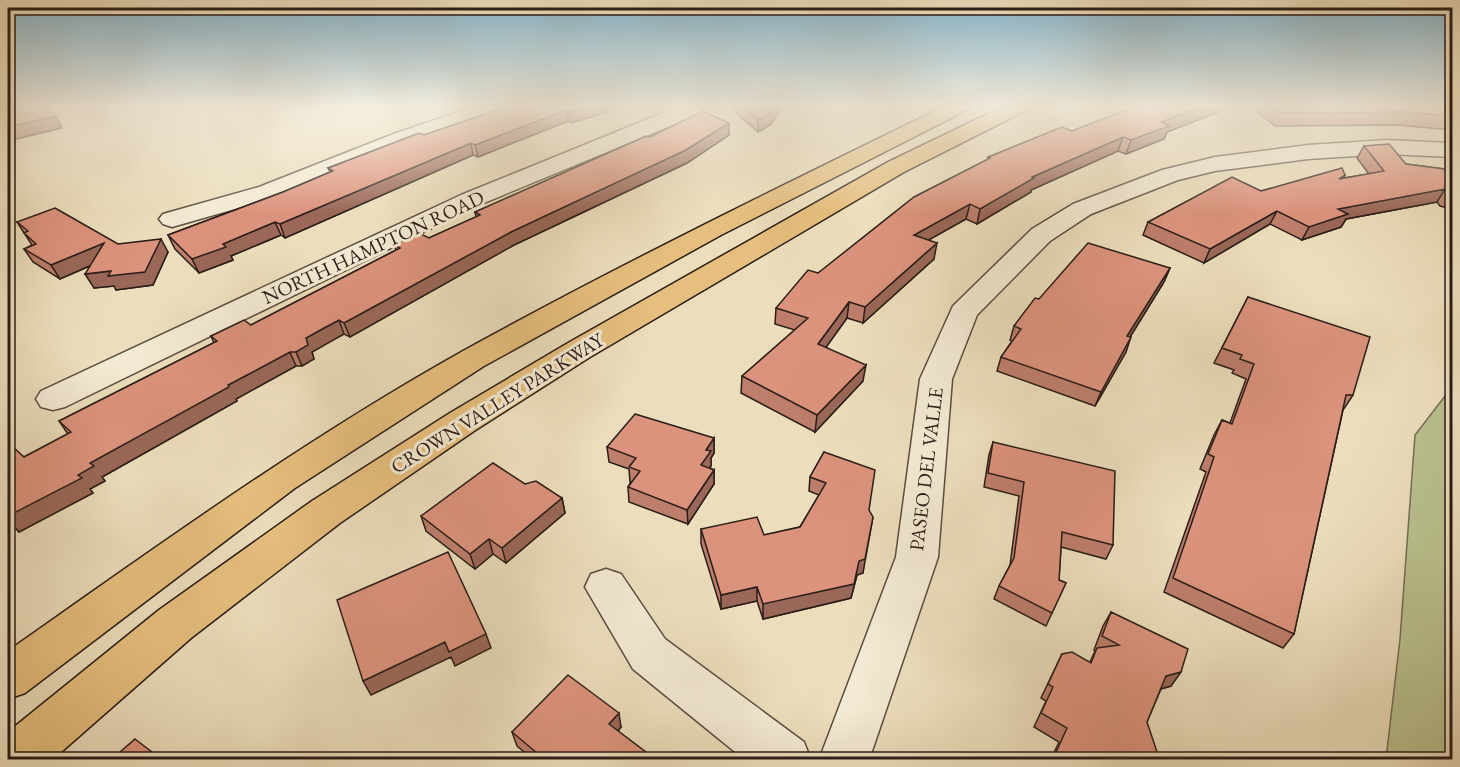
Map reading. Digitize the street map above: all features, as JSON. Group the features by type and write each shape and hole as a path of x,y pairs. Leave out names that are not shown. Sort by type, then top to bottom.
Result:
{"main road":[{"path":"8,678 282,478 472,358 712,230 884,142"},
{"path":"896,167 887,159 918,142"},
{"name":"CROWN VALLEY PARKWAY","path":"13,759 175,624 326,512 462,422 550,368 896,167 947,142"}],"street":[{"path":"172,219 268,192 394,142"},
{"name":"NORTH HAMPTON ROAD","path":"53,399 470,200 615,142"},
{"name":"PASEO DEL VALLE","path":"843,759 917,557 936,379 963,312 1041,235 1082,209 1170,175 1215,164 1308,152 1387,147 1452,150"},
{"path":"606,587 649,654 786,759"}],"green space":[{"path":"1452,387 1452,759 1386,759 1400,639 1415,435"}],"building":[{"path":"396,142 483,142 475,145 471,143 280,224 275,222 223,244 226,247 192,259 168,235 333,171 328,168"},
{"path":"633,142 699,142 511,232 344,323 339,320 324,328 306,338 308,345 228,385 229,387 90,463 94,466 78,475 82,478 8,516 8,447 11,445 24,457 71,432 59,421 217,341 211,336 244,320 251,325 400,248 394,245 419,233 429,238 480,215 475,212"},
{"path":"1026,142 1112,142 1032,177 1034,178 980,209 970,204 914,235 937,243 865,307 849,302 818,344 866,365 817,415 742,376 808,318 776,308 808,270 818,273 914,197 990,158 988,157"},
{"path":"1389,144 1406,164 1452,170 1452,194 1445,189 1338,209 1348,214 1309,227 1277,211 1210,249 1148,222 1232,177 1261,191 1342,168 1345,175 1339,179 1384,171 1364,146"},
{"path":"55,208 118,244 161,239 145,272 108,276 111,271 85,274 104,243 51,265 24,249 36,244 24,233 28,231 17,222"},
{"path":"1088,243 1170,268 1127,336 1131,337 1101,392 1001,357 1021,329 1014,326 1035,298 1039,299"},
{"path":"1248,297 1370,337 1353,395 1346,395 1294,634 1173,578 1214,457 1208,454 1222,420 1232,424 1254,364 1240,359 1242,355 1222,348"},
{"path":"635,414 714,438 706,450 711,451 701,465 714,470 687,510 628,487 640,471 629,467 636,458 607,447"},
{"path":"993,442 1115,471 1113,545 1062,532 1059,580 1066,583 1052,613 999,586 1014,558 1024,482 988,473"},
{"path":"824,452 875,470 869,510 873,517 865,559 859,561 854,584 763,604 757,587 721,595 701,529 757,517 764,535 800,527 826,483 810,477"},
{"path":"493,463 525,484 536,481 562,498 502,548 489,539 470,554 421,516"},
{"path":"448,552 486,634 449,652 445,642 363,681 337,600"},
{"path":"1111,612 1188,649 1181,672 1166,676 1147,722 1157,752 1154,759 1053,759 1067,728 1041,713 1053,687 1048,684 1062,654 1072,652 1091,663 1097,648 1119,645 1102,636"},
{"path":"568,675 619,713 609,724 655,759 544,759 512,732"},
{"path":"135,739 161,759 112,759"}]}
